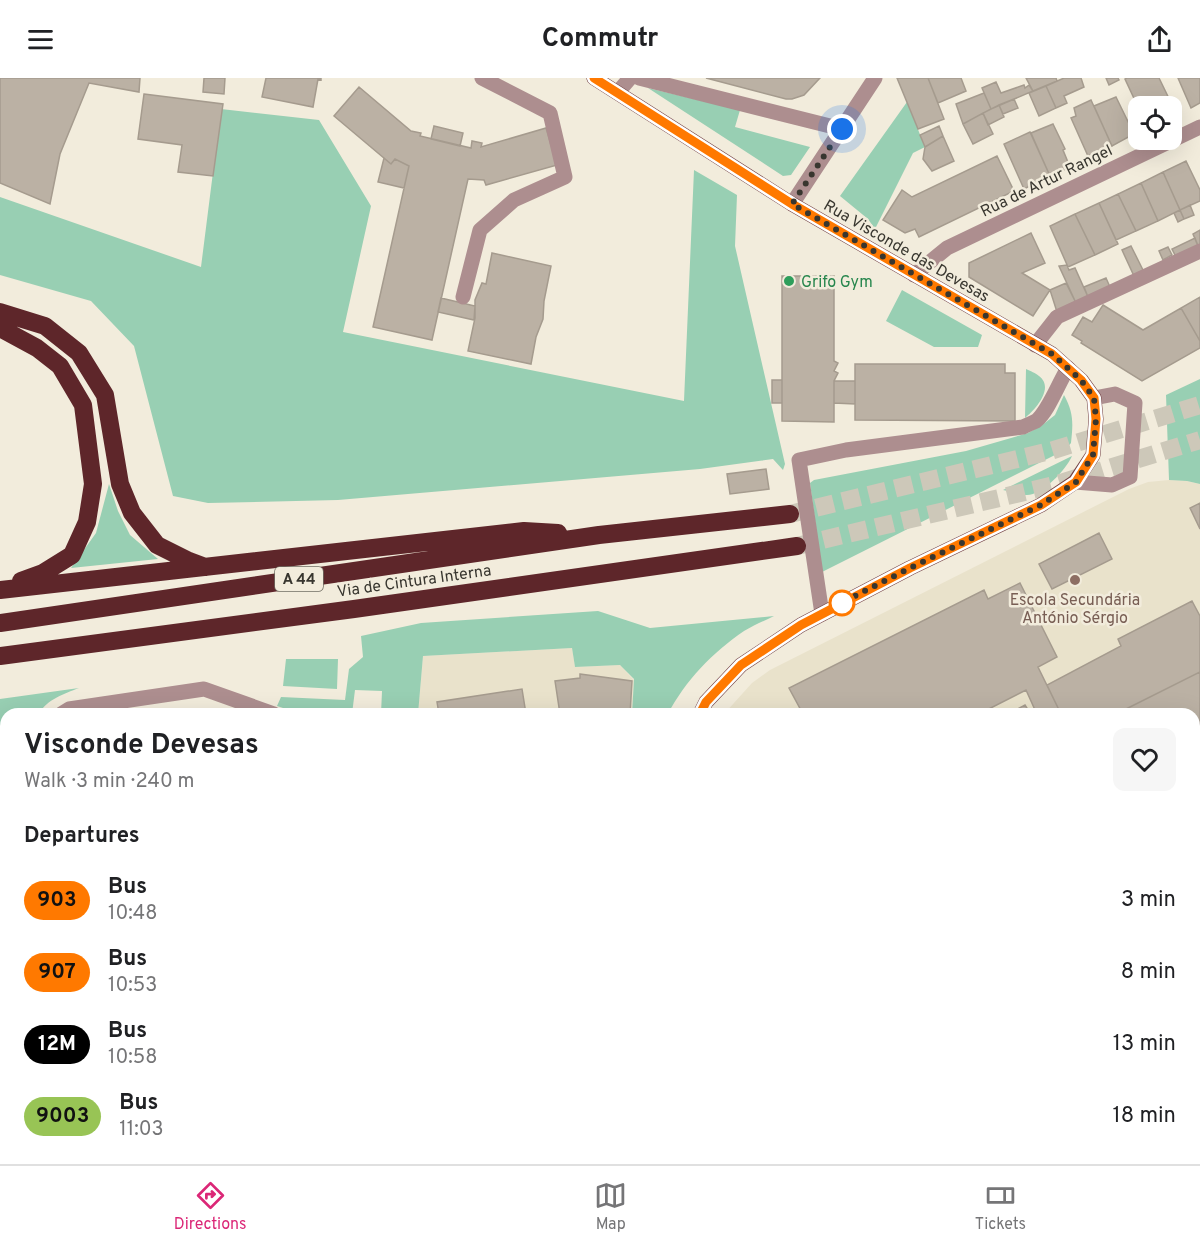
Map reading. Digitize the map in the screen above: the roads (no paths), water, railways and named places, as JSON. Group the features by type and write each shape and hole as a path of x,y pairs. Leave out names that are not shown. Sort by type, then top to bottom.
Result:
{"highway":[{"path":"0,312 45,326 79,353 105,395 120,484 132,513 157,545 207,567"},
{"path":"0,328 37,348 60,366 83,405 93,484 87,522 72,555 43,573 0,590"},
{"name":"Via de Cintura Interna","path":"0,623 599,535 790,514"},
{"path":"0,590 524,531 599,535"},
{"name":"Via de Cintura Interna","path":"0,656 797,546"}],"main road":[{"name":"Rua Visconde das Devesas","path":"599,79 792,204 1052,354 1081,380 1094,398"},
{"path":"703,708 741,665 801,625 910,568 1041,505 1076,482 1093,455 1096,419 1094,398"}],"street":[{"path":"462,297 480,230 514,200 566,177 550,113 482,78"},
{"path":"618,93 630,78"},
{"path":"639,78 842,129"},
{"path":"792,204 875,78"},
{"name":"Rua de Artur Rangel","path":"914,275 947,248 1200,127"},
{"path":"1035,345 1057,317 1200,251"},
{"path":"822,614 799,460 846,450 1023,427 1036,421 1047,409 1068,368"},
{"path":"1076,482 1112,485 1130,477 1135,403 1115,394 1094,398"},
{"path":"76,708 204,689 257,708"}],"tunnel":[{"path":"790,514 1050,451 1200,405"},
{"path":"797,546 1054,485 1200,440"}],"place":[{"name":"Grifo Gym","path":"789,281"},
{"name":"Escola Secundária António Sérgio","path":"1075,580"}]}
